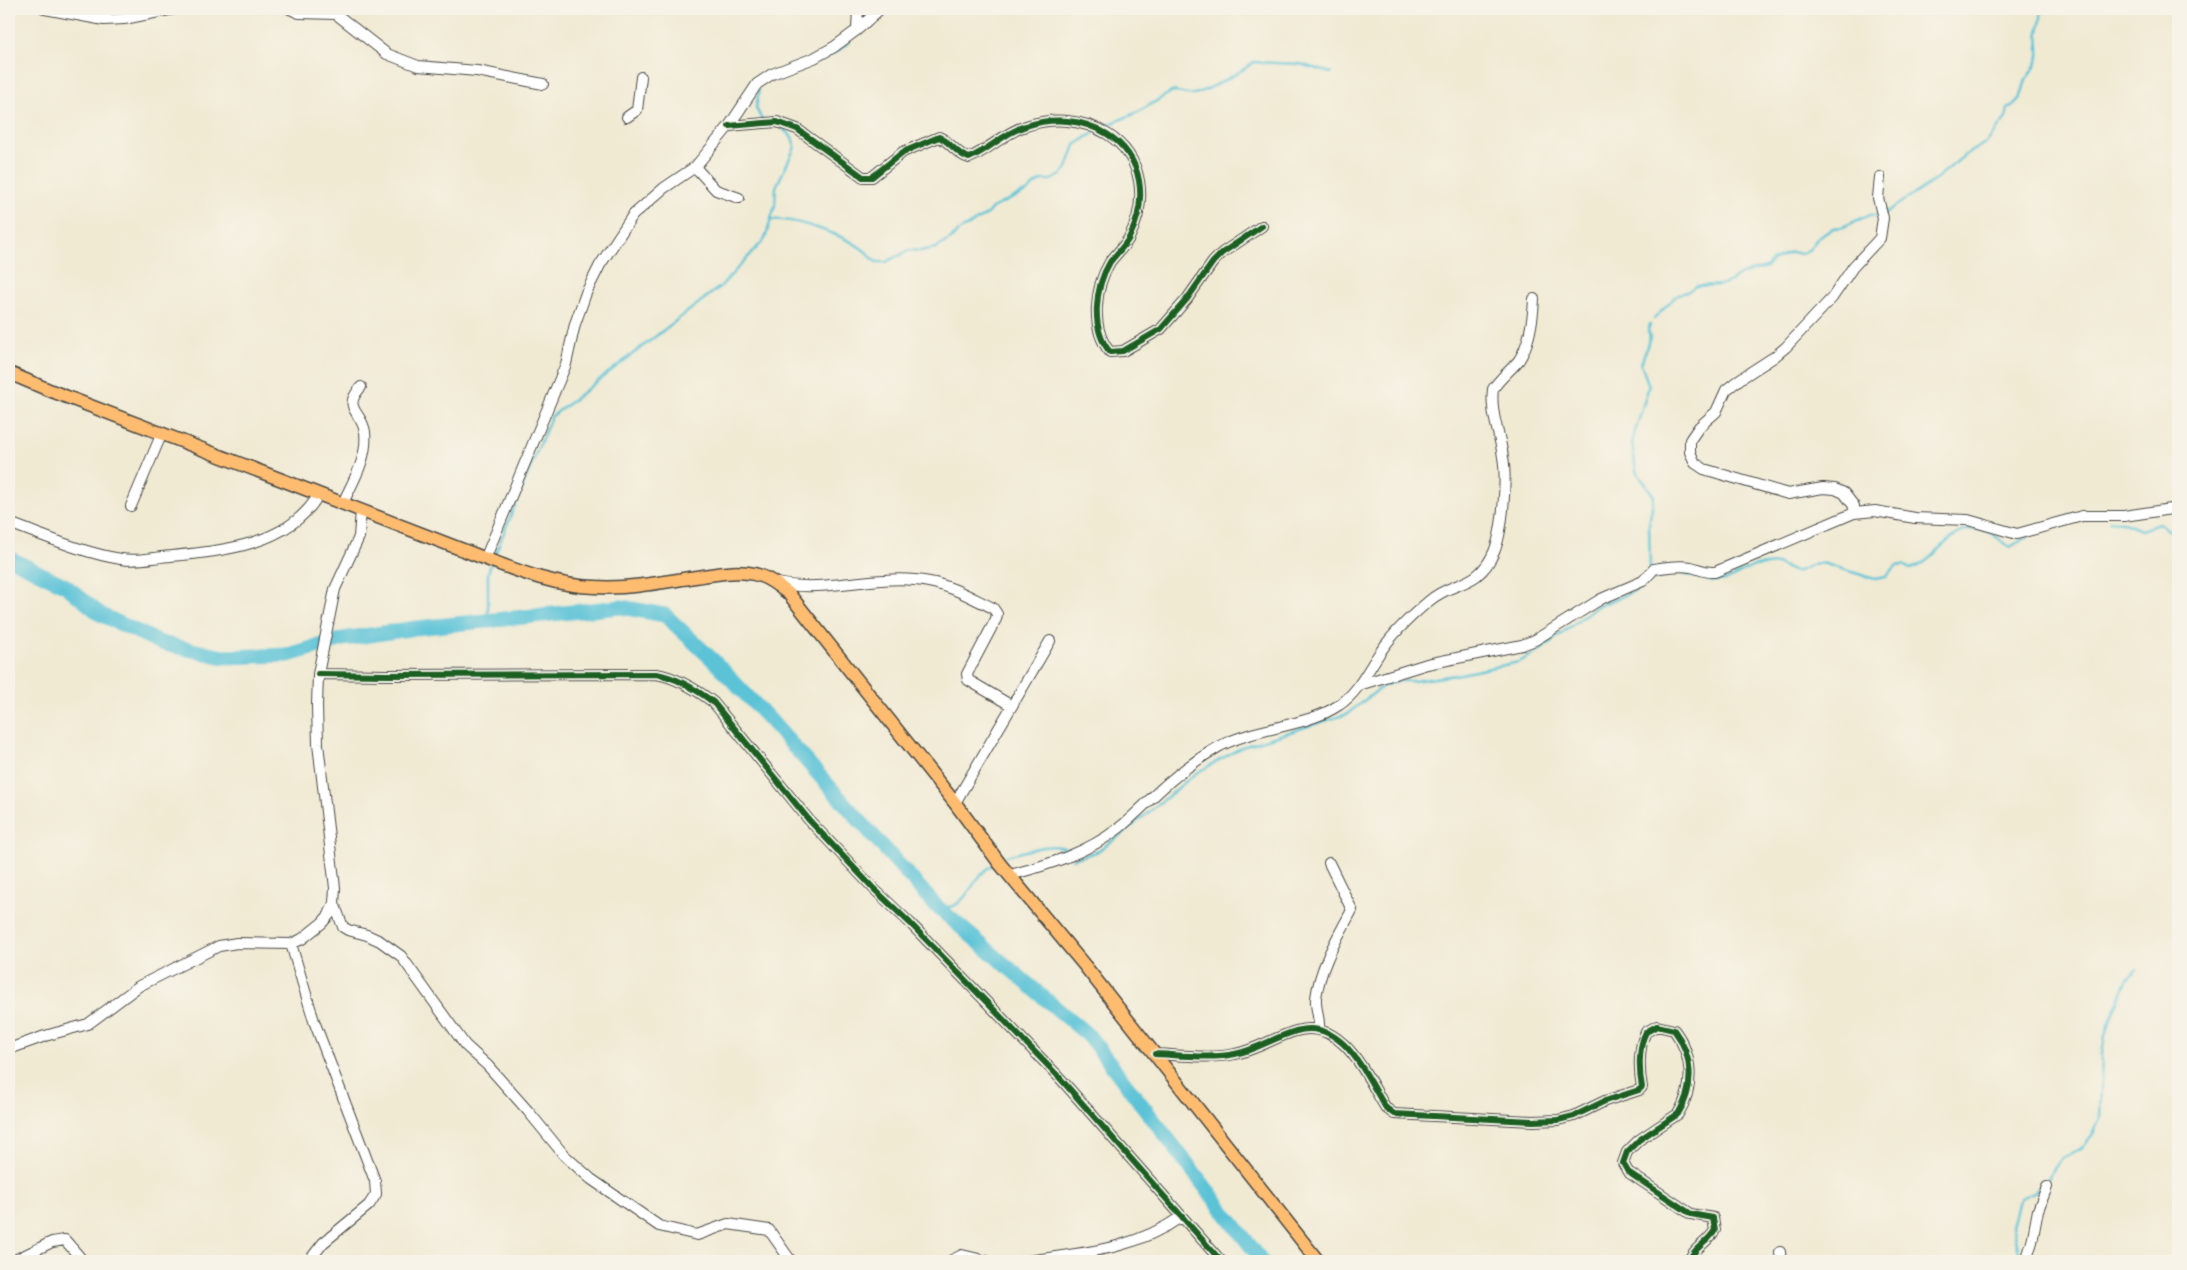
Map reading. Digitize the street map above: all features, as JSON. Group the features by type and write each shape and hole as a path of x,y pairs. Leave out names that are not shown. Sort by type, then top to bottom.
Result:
{"main road":[{"path":"9,373 490,561 544,579 595,588 648,584 722,573 742,573 760,576 776,583 790,594 1010,875 1155,1054 1318,1261"}],"street":[{"path":"45,9 104,20 124,19 174,9"},
{"path":"290,9 299,13 336,14 387,54 418,66 477,71 543,84"},
{"path":"856,30 858,9"},
{"path":"490,561 566,364 583,300 600,265 633,215 664,188 695,168 729,126 757,84 772,74 814,58 856,30 880,9"},
{"path":"627,117 637,110 641,77"},
{"path":"729,126 777,122 797,129 863,177 872,177 903,152 939,137 963,156 970,158 1025,126 1057,121 1076,121 1095,127 1115,139 1132,159 1141,183 1139,207 1129,238 1110,263 1100,284 1097,304 1099,327 1103,344 1110,352 1123,352 1161,329 1187,299 1213,262 1222,253 1262,226"},
{"path":"695,168 716,190 739,198"},
{"path":"1854,513 1854,506 1849,499 1844,493 1835,489 1823,488 1788,494 1704,469 1695,463 1690,452 1690,440 1699,427 1716,412 1726,390 1786,347 1832,298 1853,267 1880,238 1883,218 1878,198 1880,177"},
{"path":"1010,875 1048,864 1093,845 1119,828 1160,790 1220,746 1259,731 1331,710 1359,686 1381,651 1400,628 1431,599 1470,581 1480,574 1494,551 1499,537 1501,522 1504,468 1493,415 1493,389 1518,360 1525,348 1533,315 1534,299"},
{"path":"343,503 363,461 365,431 351,403 353,396 361,387"},
{"path":"131,506 162,433"},
{"path":"9,523 104,556 124,560 153,558 242,546 275,533 295,522 311,509 319,494"},
{"path":"1359,686 1427,664 1522,645 1545,636 1601,599 1643,581 1654,569 1679,566 1692,567 1705,573 1715,572 1854,513 1876,511 1916,518 1968,520 2018,534 2082,516 2124,516 2178,508"},
{"path":"361,510 359,537 335,589 319,670 317,706 318,744 335,888 334,903 340,922 348,930 368,935 401,956 465,1045 488,1066 528,1111 564,1156 591,1179 659,1226 670,1230 697,1235 728,1224 769,1230 791,1261"},
{"path":"776,583 795,587 832,586 888,579 929,582 951,587 993,608 997,614 996,619 967,674 968,680 1012,706"},
{"path":"955,803 1050,640"},
{"path":"319,670 386,675 656,674 667,676 703,695 713,702 816,827 1059,1078 1221,1261"},
{"path":"1318,1029 1320,1022 1316,1002 1319,982 1326,962 1352,910 1329,863"},
{"path":"9,1050 36,1039 88,1024 139,986 219,946 238,943 291,944 302,939 322,923 334,903"},
{"path":"291,944 314,1021 375,1181 376,1194 368,1205 323,1243 309,1261"},
{"path":"1155,1054 1230,1055 1244,1052 1296,1031 1318,1029 1345,1044 1386,1108 1394,1114 1533,1121 1568,1119 1604,1101 1639,1090 1642,1087 1640,1081 1641,1058 1646,1032 1657,1026 1674,1030 1686,1052 1691,1075 1681,1109 1678,1114 1631,1148 1623,1163 1628,1172 1691,1214 1713,1218 1715,1230 1712,1236 1693,1251 1689,1261"},
{"path":"2026,1261 2038,1210 2047,1187"},
{"path":"1028,1261 1127,1244 1153,1234 1181,1217"},
{"path":"14,1261 52,1242 65,1240 83,1261"},
{"path":"950,1261 962,1255 987,1261"}],"waterway":[{"path":"875,20 886,9"},
{"path":"1885,213 1932,182 1965,155 1987,142 2006,118 2008,109 2021,96 2026,80 2038,59 2041,9"},
{"path":"819,61 838,51 850,41"},
{"path":"1108,125 1138,112 1173,91 1191,94 1206,90 1253,62 1300,64 1331,73"},
{"path":"759,90 756,108 762,120"},
{"path":"494,557 551,417 721,286 765,239 775,206 776,187 795,147 792,137 783,129"},
{"path":"771,220 791,221 817,228 853,243 867,252 876,262 886,262 910,250 920,251 936,248 951,239 957,232 986,215 992,208 1028,191 1042,180 1051,180 1061,175 1067,168 1075,145 1095,132"},
{"path":"1654,319 1678,294 1687,292 1696,286 1720,285 1731,281 1742,274 1766,267 1772,261 1791,252 1801,254 1810,249 1816,240 1833,228 1843,227 1869,215 1880,215"},
{"path":"1650,324 1648,331 1650,337 1641,364 1649,386 1632,442 1636,471 1654,496 1649,524 1650,569"},
{"path":"2110,521 2122,522 2141,530 2159,524 2178,536"},
{"path":"1073,859 1096,852 1121,835 1195,774 1242,747 1347,714 1383,686 1397,681 1414,681 1456,675 1519,662 1539,651 1596,607 1674,572 1714,581 1727,580 1754,566 1778,564 1795,572 1813,564 1822,563 1875,579 1886,577 1896,566 1903,565 1910,569 1921,564 1946,542 1963,531 1974,529 1987,531 2010,547 2029,536"},
{"path":"9,558 66,586 100,614 161,643 223,657 288,655 343,639 416,628 621,607 665,615 714,661 770,720 935,905 1089,1036 1262,1261"},
{"path":"488,620 488,573 491,564"},
{"path":"1006,856 1056,846 1068,851"},
{"path":"935,905 954,906 961,901 978,878 993,865"},
{"path":"2020,1261 2012,1225 2018,1204 2021,1198 2042,1185 2062,1158 2083,1147 2093,1135 2100,1118 2102,1053 2105,1036 2127,981 2136,969"}],"cycle path":[{"path":"729,126 777,122 797,129 863,177 872,177 903,152 939,137 969,158 1011,132 1047,121 1068,121 1088,125 1107,134 1129,155 1139,181 1140,195 1135,224 1129,238 1110,262 1098,295 1097,320 1099,332 1110,352 1123,351 1161,329 1187,299 1213,262 1222,253 1262,226"},
{"path":"318,674 656,674 679,681 700,693 713,702 809,820 874,889 910,923 1059,1077 1221,1261"},
{"path":"1155,1054 1226,1055 1250,1050 1296,1031 1313,1029 1327,1033 1340,1041 1351,1052 1386,1108 1394,1114 1533,1121 1558,1120 1574,1116 1605,1101 1639,1090 1642,1087 1640,1052 1646,1032 1657,1026 1674,1030 1685,1050 1690,1071 1687,1093 1683,1104 1678,1114 1639,1140 1627,1152 1623,1163 1628,1172 1691,1214 1713,1218 1715,1230 1694,1252 1689,1261"}]}
